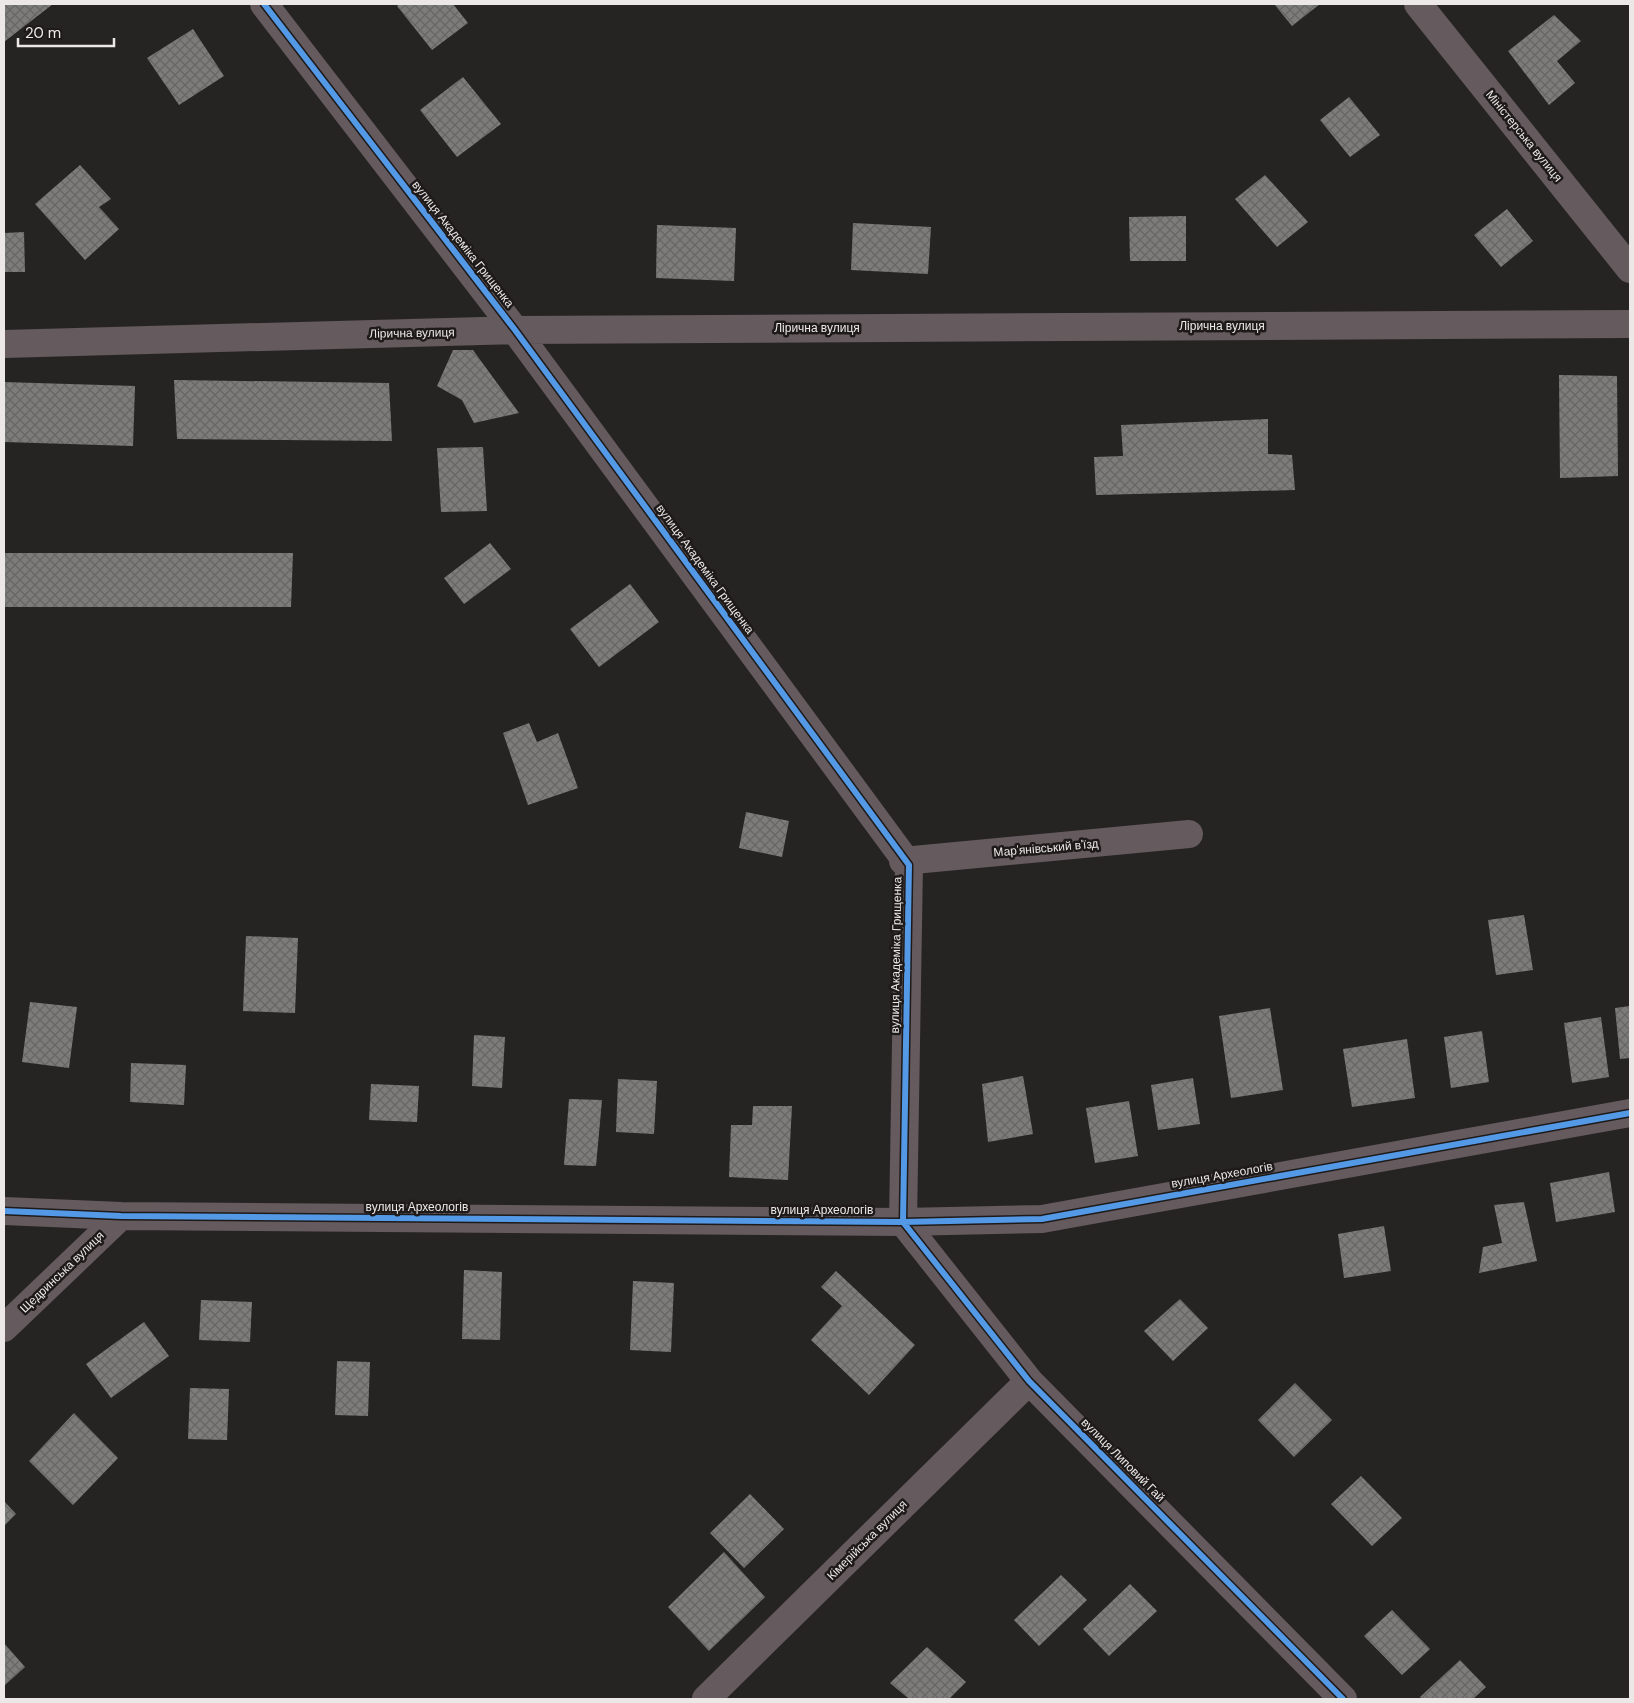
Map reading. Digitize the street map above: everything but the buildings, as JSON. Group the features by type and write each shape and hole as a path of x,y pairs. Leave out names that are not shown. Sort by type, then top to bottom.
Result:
{"street":[{"name":"вулиця Академіка Грищенка","path":"264,4 515,330 904,861 909,865 902,1222"},
{"name":"Міністерська вулиця","path":"1418,4 1630,269"},
{"name":"Лірична вулиця","path":"4,344 515,330 1630,324"},
{"name":"Мар'янівський в'їзд","path":"904,861 1189,834"},
{"name":"вулиця Археологів","path":"4,1211 121,1216 902,1222 1042,1219 1630,1113"},
{"name":"Щедринська вулиця","path":"4,1328 121,1216"},
{"name":"вулиця Липовий Гай","path":"902,1222 1029,1381 1343,1699"},
{"name":"Кімерійська вулиця","path":"706,1699 1029,1381"}],"cycle path":[{"path":"264,4 515,330 909,865 903,1222 1029,1381 1343,1699"},
{"path":"4,1211 121,1216 903,1222 1042,1219 1630,1113"}]}
